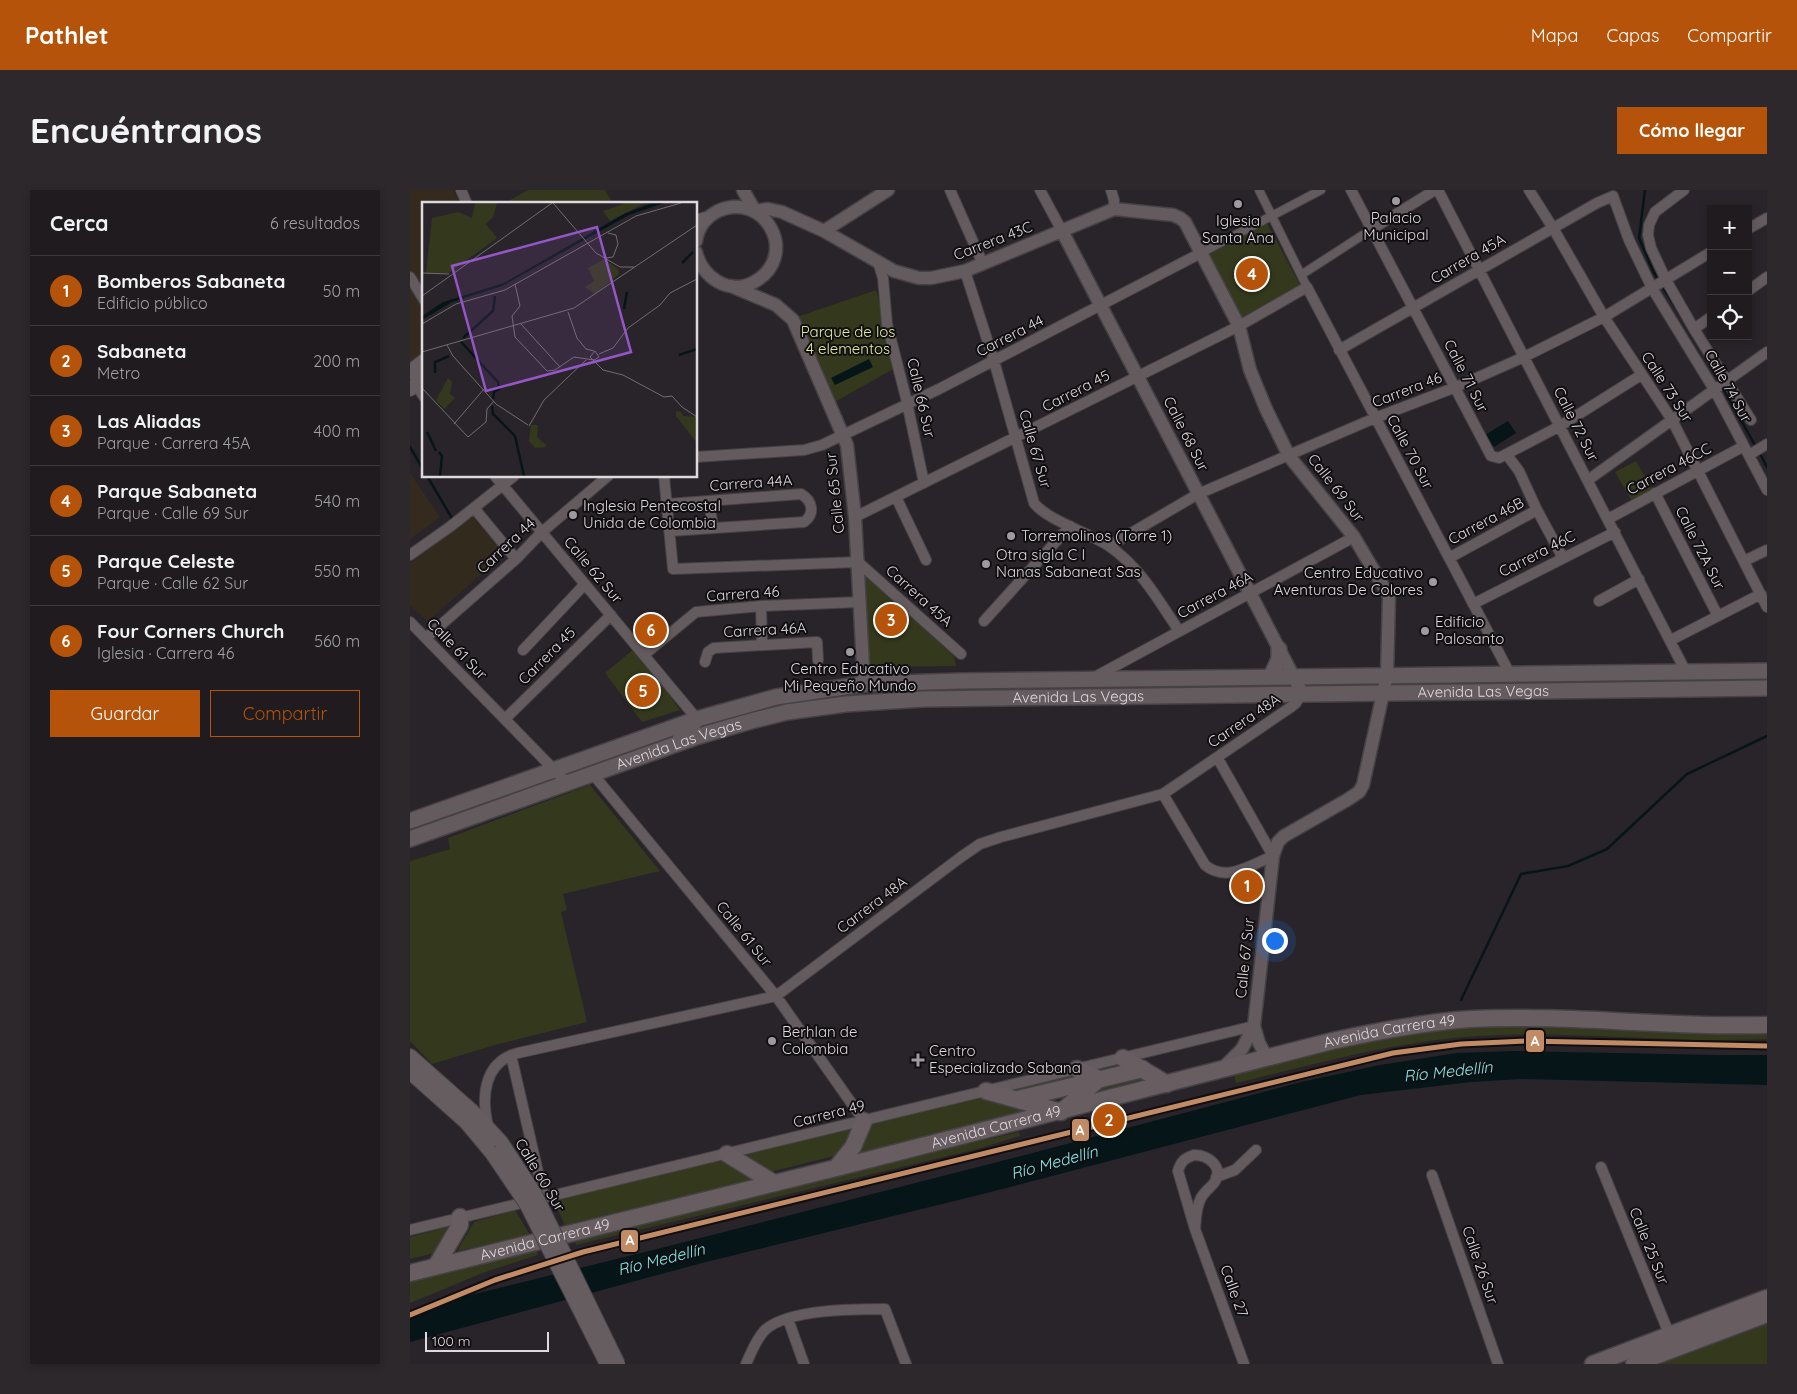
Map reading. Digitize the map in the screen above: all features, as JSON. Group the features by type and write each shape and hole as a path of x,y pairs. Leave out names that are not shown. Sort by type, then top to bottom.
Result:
{"highway":[{"name":"Avenida Carrera 49","path":"410,1273 1061,1112 1367,1034 1430,1023 1471,1019 1515,1018 1767,1025"},
{"path":"1123,1058 1167,1084"},
{"path":"1077,1069 1099,1079"},
{"path":"1016,1099 1143,1069"},
{"path":"986,1091 1061,1112 1099,1079"},
{"path":"836,1168 852,1147 864,1121"},
{"path":"727,1154 774,1183"},
{"path":"436,1266 460,1225 460,1217"},
{"path":"1593,1364 1767,1298"},
{"path":"1604,1364 1636,1363 1767,1314"}],"main road":[{"path":"410,372 422,363"},
{"path":"1271,676 1279,659 1279,649"},
{"name":"Avenida Las Vegas","path":"410,821 697,719 776,697 864,684 926,681 1271,676 1767,671"},
{"name":"Avenida Las Vegas","path":"410,839 699,736 787,712 846,704 923,699 1767,688"},
{"name":"Calle 60 Sur","path":"410,1056 488,1126 607,1364"},
{"name":"Calle 60 Sur","path":"410,1072 497,1147 536,1194 618,1364"}],"street":[{"path":"461,190 466,202"},
{"path":"732,286 751,283 760,278 770,267 776,253 774,233 763,216 755,211 743,190"},
{"path":"824,231 888,190"},
{"path":"950,190 983,264"},
{"name":"Calle 68 Sur","path":"1040,190 1302,693"},
{"path":"1111,190 1114,209"},
{"name":"Calle 70 Sur","path":"1258,190 1339,350 1510,674"},
{"name":"Carrera 44","path":"698,457 804,450 822,445 994,361 1321,190"},
{"name":"Calle 71 Sur","path":"1351,190 1491,456 1499,458 1507,455"},
{"path":"1301,276 1436,190"},
{"name":"Calle 72 Sur","path":"1436,190 1686,672"},
{"name":"Calle 73 Sur","path":"1529,190 1604,317 1672,420 1767,607"},
{"name":"Calle 74 Sur","path":"1684,190 1655,212 1649,225 1648,235 1659,284 1720,387 1751,420"},
{"name":"Carrera 45A","path":"1339,350 1612,193"},
{"name":"Calle 74 Sur","path":"1612,193 1629,240 1659,284 1694,329 1767,490"},
{"name":"Carrera 43C","path":"701,221 723,208 745,207 755,211 768,209 782,212 824,231 894,271 920,278 939,277 965,272 1114,209 1170,214 1180,218"},
{"name":"Calle 69 Sur","path":"1180,218 1201,253 1238,326 1250,370 1266,409 1295,457 1354,537 1389,596 1387,675 1363,785 1359,792 1347,800 1284,836 1278,842 1272,856"},
{"path":"1752,227 1767,218"},
{"path":"698,234 701,221"},
{"name":"Carrera 46","path":"1109,546 1198,494 1295,457 1375,418 1456,388 1524,357 1604,317 1707,254"},
{"name":"Calle 65 Sur","path":"698,258 709,275 721,284 732,286 776,305 792,320 847,445 855,517 864,684"},
{"name":"Calle 66 Sur","path":"878,262 883,278 887,324 907,403 924,483"},
{"name":"Calle 67 Sur","path":"965,272 994,361 1014,438 1034,503 1044,512 1109,546 1138,570 1179,631"},
{"path":"410,277 422,297"},
{"path":"1752,287 1767,277"},
{"name":"Carrera 45","path":"855,517 1238,326 1307,287"},
{"path":"1694,329 1707,320"},
{"path":"1588,480 1767,352"},
{"path":"1563,558 1518,471 1507,455 1560,426 1641,375"},
{"name":"Carrera 46CC","path":"1608,519 1698,470 1767,444"},
{"name":"Calle 62 Sur","path":"497,478 697,719"},
{"path":"410,555 512,478"},
{"name":"Carrera 44","path":"426,638 516,559 542,532 606,478"},
{"path":"664,478 673,570 858,562"},
{"name":"Calle 72A Sur","path":"1655,493 1718,616"},
{"name":"Carrera 44A","path":"668,504 801,494 812,506 808,519 804,522 713,528"},
{"path":"896,497 926,560"},
{"path":"670,532 713,528 709,501"},
{"path":"474,508 516,559"},
{"name":"Carrera 46B","path":"1449,558 1537,510"},
{"path":"984,621 1070,526"},
{"name":"Carrera 46C","path":"1473,604 1615,532"},
{"name":"Carrera 46A","path":"1091,679 1354,537"},
{"path":"1744,561 1767,550"},
{"name":"Carrera 45A","path":"858,562 961,654"},
{"path":"1599,601 1639,579"},
{"path":"523,650 585,584"},
{"path":"1671,640 1761,594"},
{"name":"Carrera 46","path":"644,655 696,612 761,606 860,602"},
{"path":"761,606 762,644"},
{"name":"Carrera 45","path":"505,719 611,615"},
{"name":"Calle 61 Sur","path":"410,622 566,782"},
{"name":"Carrera 46A","path":"705,662 708,652 714,648 817,642 818,660"},
{"name":"Carrera 48A","path":"488,1126 484,1103 488,1080 501,1061 511,1055 776,996 961,856 980,844 1002,836 1163,794 1291,707 1302,693"},
{"path":"637,757 651,747 690,731 697,724 697,719"},
{"path":"1163,794 1205,865 1211,870 1217,873 1233,873 1272,856 1218,757"},
{"name":"Calle 61 Sur","path":"592,773 776,996 864,1121"},
{"name":"Calle 67 Sur","path":"1220,1070 1242,1049 1254,1026 1272,856"},
{"name":"Calle 67 Sur","path":"1254,1026 1259,1043 1267,1058"},
{"name":"Carrera 49","path":"410,1230 1254,1026"},
{"path":"511,1055 544,1198"},
{"path":"1216,1177 1235,1170 1256,1150"},
{"name":"Calle 27","path":"1195,1229 1201,1198 1214,1183 1216,1177 1216,1165 1210,1159 1201,1155 1185,1158 1180,1164 1178,1171 1180,1183 1195,1229 1244,1364"},
{"name":"Calle 25 Sur","path":"1601,1167 1670,1336"},
{"name":"Calle 26 Sur","path":"1432,1175 1498,1364"},
{"path":"746,1364 763,1332 772,1325 788,1319 828,1311 886,1309 906,1364"},
{"path":"788,1319 804,1364"}],"shaded area":[{"path":"410,190 453,190 459,202 422,202 422,354 410,362"},
{"path":"410,473 440,517 410,539"},
{"path":"471,515 504,554 428,621 410,605 410,564"}],"green space":[{"path":"528,190 605,190 612,202 507,202"},
{"path":"1267,223 1301,287 1243,319 1208,255"},
{"name":"Parque de los 4 elementos","path":"876,290 895,368 833,403 797,317"},
{"path":"1636,461 1652,489 1631,500 1615,472"},
{"path":"865,575 954,656 956,666 870,667"},
{"path":"635,648 680,710 642,722 605,673"},
{"path":"590,785 660,871 563,894 567,910 561,912 587,1022 495,1045 432,1064 410,1041 410,861 450,849 448,838"},
{"path":"1542,1025 1767,1032 1767,1039 1695,1040 1551,1035 1478,1036 1386,1048 1236,1083 1234,1075 1347,1045 1416,1032"},
{"path":"1070,1072 1081,1078 1019,1094 1003,1089"},
{"path":"1134,1075 1146,1079 1093,1093 1103,1083"},
{"path":"986,1095 1039,1111 854,1155 868,1123"},
{"path":"854,1128 846,1142 834,1156 766,1173 738,1156"},
{"path":"1019,1132 1020,1136 981,1148 576,1245 574,1239 892,1161"},
{"path":"721,1159 756,1179 566,1228 554,1201"},
{"path":"515,1210 530,1235 457,1251 474,1222"},
{"path":"451,1226 439,1252 410,1259 410,1237"},
{"path":"536,1247 538,1255 485,1272 410,1303 410,1280"},
{"path":"1767,1324 1767,1364 1659,1364"}],"water":[{"path":"869,359 873,367 835,385 831,378"},
{"path":"1508,421 1516,433 1494,447 1485,435"},
{"name":"Río Medellín","path":"1513,1051 1767,1055 1767,1085 1522,1079 1471,1082 1361,1095 987,1193 702,1263 410,1342 410,1310 1025,1155 1301,1082 1380,1065 1457,1053"}],"waterway":[{"path":"1645,190 1639,238 1659,281"},
{"path":"1662,286 1682,317"},
{"path":"1708,360 1720,382"},
{"path":"1722,386 1756,447"},
{"path":"410,447 422,468"},
{"path":"1759,452 1767,467"},
{"path":"428,478 453,520"},
{"path":"1461,1000 1521,874 1568,866 1607,849 1687,774 1767,736"}],"transit line":[{"name":"A","path":"410,1315 495,1280 583,1252 1393,1053 1461,1044 1526,1041 1767,1046"}],"place":[{"name":"Palacio Municipal","path":"1396,201"},
{"name":"Iglesia Santa Ana","path":"1238,204"},
{"name":"Parque Sabaneta","path":"1252,274"},
{"name":"Inglesia Pentecostal Unida de Colombia","path":"573,515"},
{"name":"Torremolinos (Torre 1)","path":"1011,536"},
{"name":"Otra sigla C I Nanas Sabaneat Sas","path":"986,564"},
{"name":"Centro Educativo Aventuras De Colores","path":"1433,582"},
{"name":"Las Aliadas","path":"891,620"},
{"name":"Four Corners Church","path":"651,630"},
{"name":"Edificio Palosanto","path":"1425,631"},
{"name":"Centro Educativo Mi Pequeño Mundo","path":"850,652"},
{"name":"Parque Celeste","path":"643,691"},
{"name":"Bomberos Sabaneta","path":"1247,886"},
{"name":"Berhlan de Colombia","path":"772,1041"},
{"name":"Centro Especializado Sabana","path":"918,1060"},
{"name":"Sabaneta","path":"1109,1120"}]}
